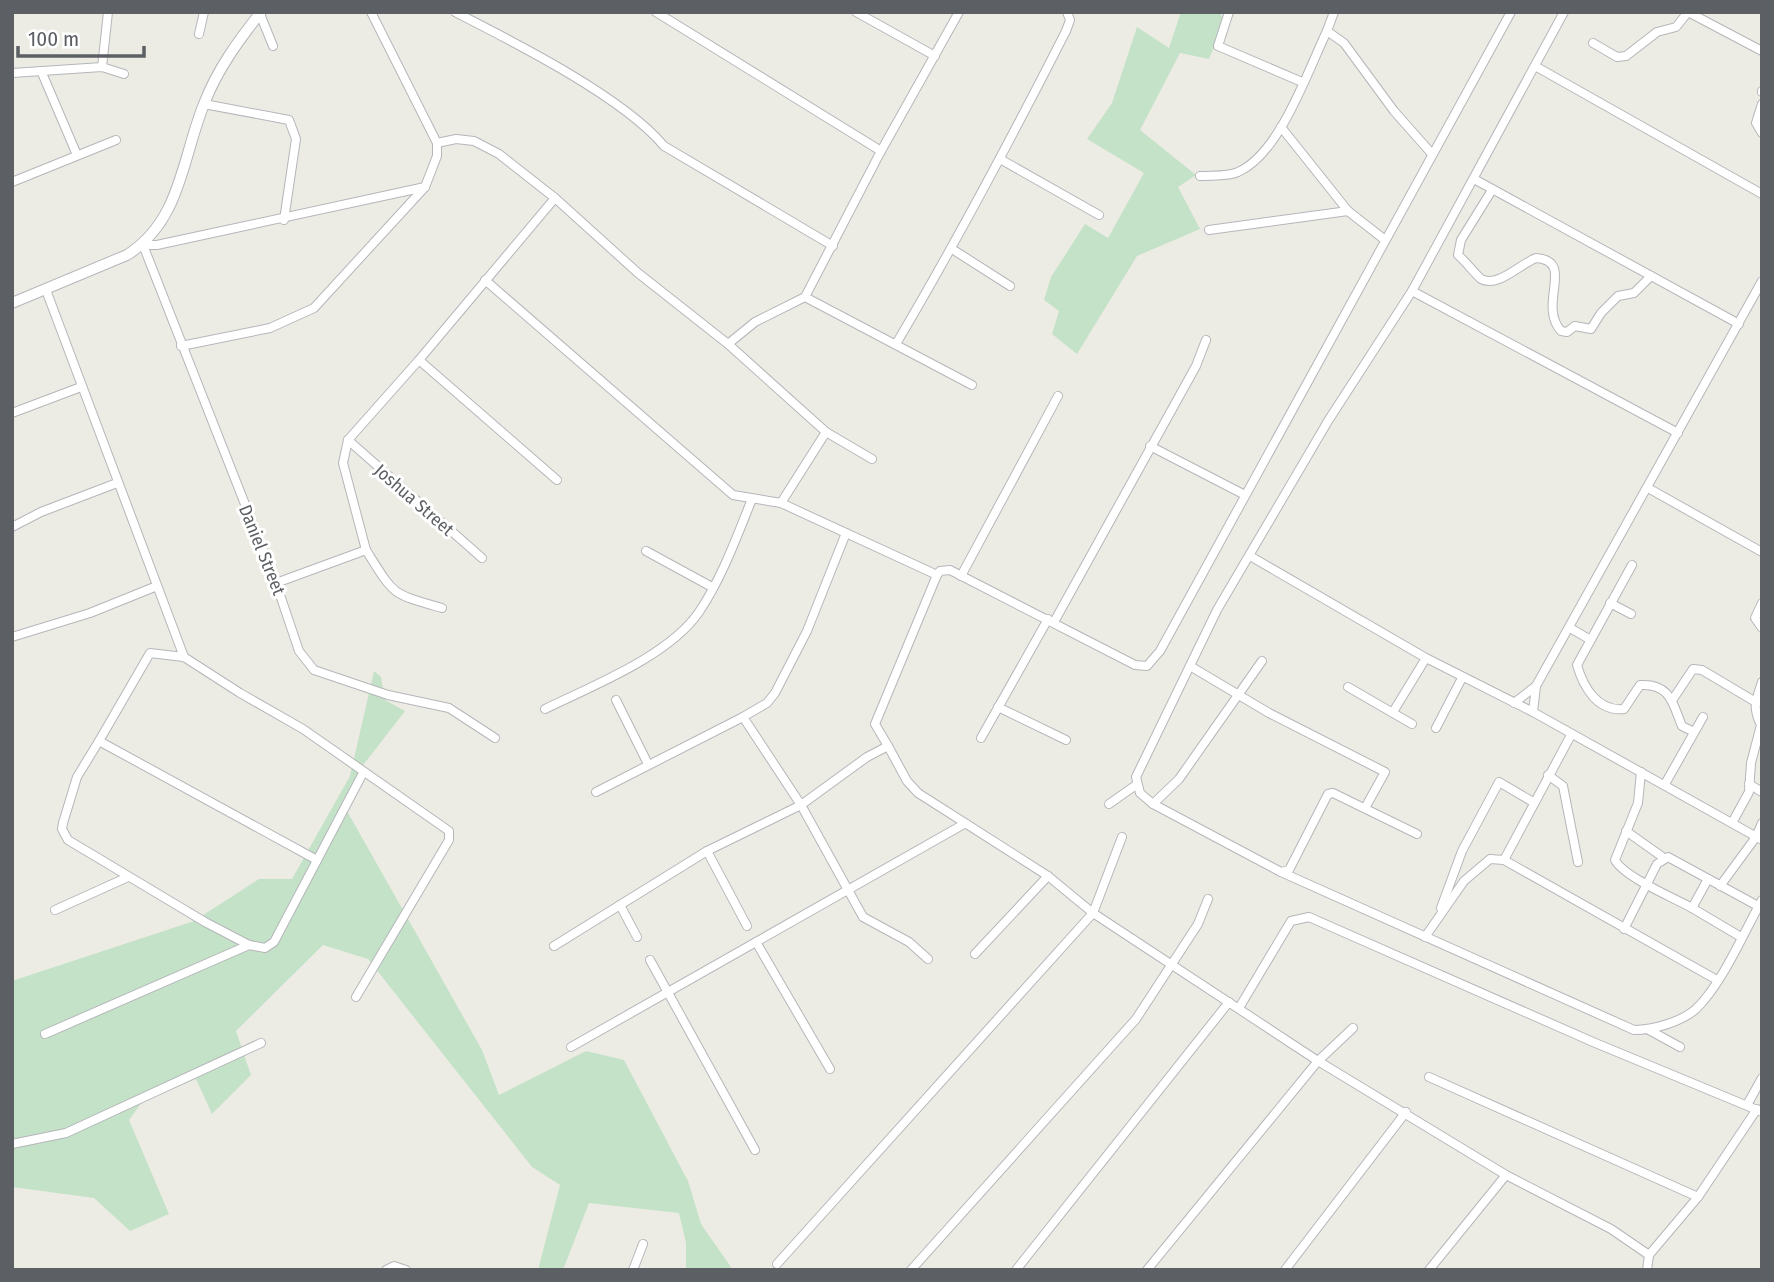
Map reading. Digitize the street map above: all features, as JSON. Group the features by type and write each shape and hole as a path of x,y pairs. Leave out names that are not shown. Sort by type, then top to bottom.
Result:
{"street":[{"path":"102,67 108,12"},
{"path":"200,34 204,12"},
{"path":"181,346 271,328 314,307 425,187 437,156 437,143 371,12"},
{"path":"455,12 599,94 643,124 664,146 833,246"},
{"path":"656,12 881,151"},
{"path":"856,12 934,56"},
{"path":"728,344 755,322 805,297 881,151 959,12"},
{"path":"896,344 952,249 1000,159 1066,31 1070,20 1068,12"},
{"path":"1229,12 1219,36 1218,46 1302,82"},
{"path":"1200,176 1237,173 1252,163 1281,127 1334,12"},
{"path":"1511,12 1160,651 1147,666 1135,665 961,576 944,570 937,575 875,724 907,781 964,824 1048,876 1093,913 1318,1061 1506,1175 1611,1229 1649,1255"},
{"path":"1110,804 1136,785 1139,766 1217,610 1328,421 1412,291 1564,12"},
{"path":"1593,43 1617,57 1626,56 1657,32 1676,27 1688,12 1762,51"},
{"path":"260,13 273,46"},
{"path":"12,303 46,290 143,244 165,217 176,196 204,104 229,54 260,13"},
{"path":"1327,31 1345,43 1394,111 1432,154"},
{"path":"1535,66 1762,194"},
{"path":"12,73 102,67 124,74"},
{"path":"42,73 77,155"},
{"path":"204,104 289,120 296,139 284,220"},
{"path":"1762,104 1756,123 1762,133"},
{"path":"1281,127 1348,211 1385,240"},
{"path":"437,143 456,139 474,141 499,154 555,198 638,273 728,344 826,432 872,459"},
{"path":"12,182 116,140"},
{"path":"1000,159 1099,215"},
{"path":"1474,179 1739,324"},
{"path":"143,244 157,245 284,220 425,187"},
{"path":"1492,190 1461,240 1458,256 1473,267 1479,277 1487,281 1498,279 1536,258 1550,262 1555,268 1557,282 1550,302 1561,331 1567,332 1575,326 1591,329 1601,313 1618,296 1634,293 1651,276"},
{"path":"442,608 399,596 391,589 366,550 343,463 348,440 555,198"},
{"path":"1209,230 1348,211"},
{"name":"Daniel Street","path":"143,244 276,583 299,651 314,670 388,695 449,708 495,738"},
{"path":"952,249 1010,286"},
{"path":"485,280 715,483 733,495 781,503 937,575"},
{"path":"1532,712 1536,686 1762,281"},
{"path":"46,290 184,657"},
{"path":"1412,291 1678,433"},
{"path":"805,297 972,385"},
{"path":"981,738 1196,366 1206,340"},
{"path":"419,360 557,480"},
{"path":"12,413 82,387"},
{"path":"961,576 1058,396"},
{"path":"781,503 826,432"},
{"name":"Joshua Street","path":"348,440 482,558"},
{"path":"1150,446 1245,495"},
{"path":"12,527 41,512 117,483"},
{"path":"1648,488 1762,552"},
{"path":"545,709 625,668 670,641 700,611 752,499"},
{"path":"596,793 767,703 775,694 807,631 846,533"},
{"path":"276,583 366,550"},
{"path":"646,551 712,587"},
{"path":"1250,556 1426,658 1532,712 1759,839"},
{"path":"1632,565 1577,665 1585,688 1603,704 1624,709 1640,685 1658,688 1674,699 1682,726 1694,732"},
{"path":"12,637 90,613 157,586"},
{"path":"1610,603 1631,614"},
{"path":"1762,603 1755,618 1762,628"},
{"path":"1570,628 1589,639"},
{"path":"356,997 450,836 446,827 363,773 303,729 184,657 150,653 77,777 62,829 73,844 128,877 249,945 265,948 271,946 363,773"},
{"path":"1393,712 1426,658"},
{"path":"1153,804 1179,779 1262,661"},
{"path":"1190,666 1237,695 1385,772 1365,808"},
{"path":"1674,699 1693,669 1702,670 1758,701"},
{"path":"1436,728 1462,678"},
{"path":"1732,823 1749,792 1751,762 1761,725 1754,710 1762,682"},
{"path":"1514,703 1536,686"},
{"path":"1348,687 1412,724"},
{"path":"616,700 648,764"},
{"path":"998,707 1066,740"},
{"path":"743,717 801,805 863,917 909,942 928,959"},
{"path":"1665,785 1703,717"},
{"path":"1504,860 1571,735"},
{"path":"99,741 317,860"},
{"path":"554,946 707,850 801,805 867,757 888,746"},
{"path":"1641,772 1638,803 1615,860 1618,865 1741,937"},
{"path":"1548,775 1563,786 1578,862"},
{"path":"1439,916 1462,851 1499,782 1533,802"},
{"path":"1749,784 1762,792"},
{"path":"1136,785 1153,804 1281,872 1617,1024 1634,1030 1649,1030 1695,1009 1717,980 1760,903 1720,886 1672,858 1664,858 1626,831"},
{"path":"1281,872 1289,870 1328,794 1333,793 1417,834"},
{"path":"1720,886 1759,839 1762,822"},
{"path":"571,1047 964,824"},
{"path":"777,1264 1093,913 1122,837"},
{"path":"707,850 747,926"},
{"path":"1623,929 1657,864 1664,858"},
{"path":"1425,937 1475,869 1490,859 1504,860 1717,980"},
{"path":"975,954 1048,876"},
{"path":"55,910 128,877"},
{"path":"1692,908 1708,879"},
{"path":"911,1270 1136,1020 1198,924 1208,899"},
{"path":"620,905 638,937"},
{"path":"1239,1008 1291,921 1309,917 1593,1042 1759,1110 1698,1197 1649,1255 1647,1270"},
{"path":"756,942 830,1069"},
{"path":"45,1034 249,945"},
{"path":"650,960 755,1150"},
{"path":"1016,1270 1229,1002"},
{"path":"1147,1270 1318,1061 1353,1028"},
{"path":"1649,1030 1680,1047"},
{"path":"12,1144 66,1133 261,1043"},
{"path":"1429,1077 1698,1197"},
{"path":"1747,1105 1762,1078"},
{"path":"1284,1270 1406,1112"},
{"path":"1429,1270 1506,1175"},
{"path":"633,1270 643,1244"},
{"path":"386,1270 390,1266 406,1270"}],"green space":[{"path":"1181,12 1220,12 1224,23 1209,59 1180,53 1140,130 1196,175 1178,187 1200,229 1137,256 1077,354 1052,334 1059,311 1044,300 1051,277 1085,224 1108,238 1144,173 1087,139 1112,103 1137,27 1169,48"},
{"path":"374,671 381,677 385,700 405,711 364,764 347,811 482,1050 499,1095 586,1051 624,1060 688,1181 701,1224 733,1270 686,1270 686,1243 679,1213 589,1203 563,1270 538,1270 560,1185 532,1167 368,959 323,945 236,1031 251,1075 212,1114 196,1079 142,1102 129,1120 169,1214 130,1231 94,1198 12,1187 12,981 194,921 259,879 292,879 350,776"}]}
